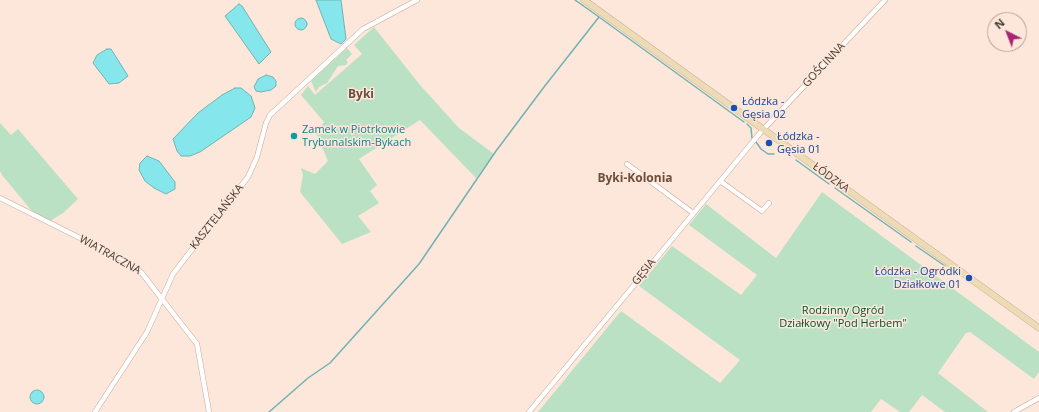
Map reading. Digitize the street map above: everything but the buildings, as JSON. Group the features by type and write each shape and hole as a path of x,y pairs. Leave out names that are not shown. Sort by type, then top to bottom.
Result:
{"main road":[{"name":"ŁÓDZKA","path":"584,0 762,131 1039,328"}],"street":[{"name":"KASZTELAŃSKA","path":"95,412 147,332 162,297 182,262 248,177 270,115 363,29 416,0"},
{"name":"GOŚCINNA","path":"762,131 885,0"},
{"name":"GĘSIA","path":"529,412 762,131"},
{"path":"627,164 693,213"},
{"path":"720,181 762,212 769,203"},
{"name":"WIATRACZNA","path":"0,198 142,272 197,344 209,412"},
{"path":"1014,412 1039,398"}],"green space":[{"path":"374,27 420,85 459,128 494,154 476,178 420,120 359,159 377,185 370,191 379,203 358,216 371,232 342,244 300,192 303,175 301,168 315,174 328,161 316,133 324,122 301,95 308,86 315,95 362,54 354,45"},
{"path":"347,48 352,54 346,60 348,62 346,65 338,66 327,83 319,87 316,92 311,81"},
{"path":"0,123 11,135 18,129 78,199 63,213 50,221 31,210 2,175 0,171"},
{"name":"Rodzinny Ogród Działkowy \"Pod Herbem\"","path":"822,192 1039,352 1039,372 1034,379 970,332 966,333 938,373 988,412 945,412 922,395 909,412 900,412 881,399 871,412 538,412 621,311 720,383 740,360 639,286 672,246 741,295 757,275 689,225 706,204 776,258"}],"water":[{"path":"316,0 341,0 346,39 341,44 331,39"},
{"path":"239,4 242,6 271,52 259,64 225,16"},
{"path":"301,18 305,20 307,24 305,28 301,30 297,28 295,24 297,20"},
{"path":"107,49 111,49 128,76 119,83 109,84 93,63 97,55"},
{"path":"266,75 273,77 276,81 276,86 271,90 261,92 256,91 254,87 258,79"},
{"path":"235,88 241,88 251,96 255,108 251,117 200,152 190,156 181,156 177,151 173,139 198,113 222,95"},
{"path":"147,156 159,161 175,182 175,189 166,194 154,188 145,181 139,170 140,163"},
{"path":"37,390 42,392 44,397 42,402 37,404 32,402 30,397 32,392"}],"waterway":[{"path":"269,412 308,378 330,363 419,264 496,151 599,17 575,0"},
{"path":"599,17 744,122"},
{"path":"747,124 751,128 752,138"},
{"path":"756,142 761,149 768,154 774,154"},
{"path":"796,160 829,184"},
{"path":"835,188 911,242"},
{"path":"916,246 945,266"}],"place":[{"name":"Łódzka - Gęsia 02","path":"734,108"},
{"name":"Zamek w Piotrkowie Trybunalskim-Bykach","path":"294,136"},
{"name":"Łódzka - Gęsia 01","path":"769,143"},
{"name":"Łódzka - Ogródki Działkowe 01","path":"969,278"}],"district":[{"name":"Byki","path":"361,95"},
{"name":"Byki-Kolonia","path":"635,179"}]}
